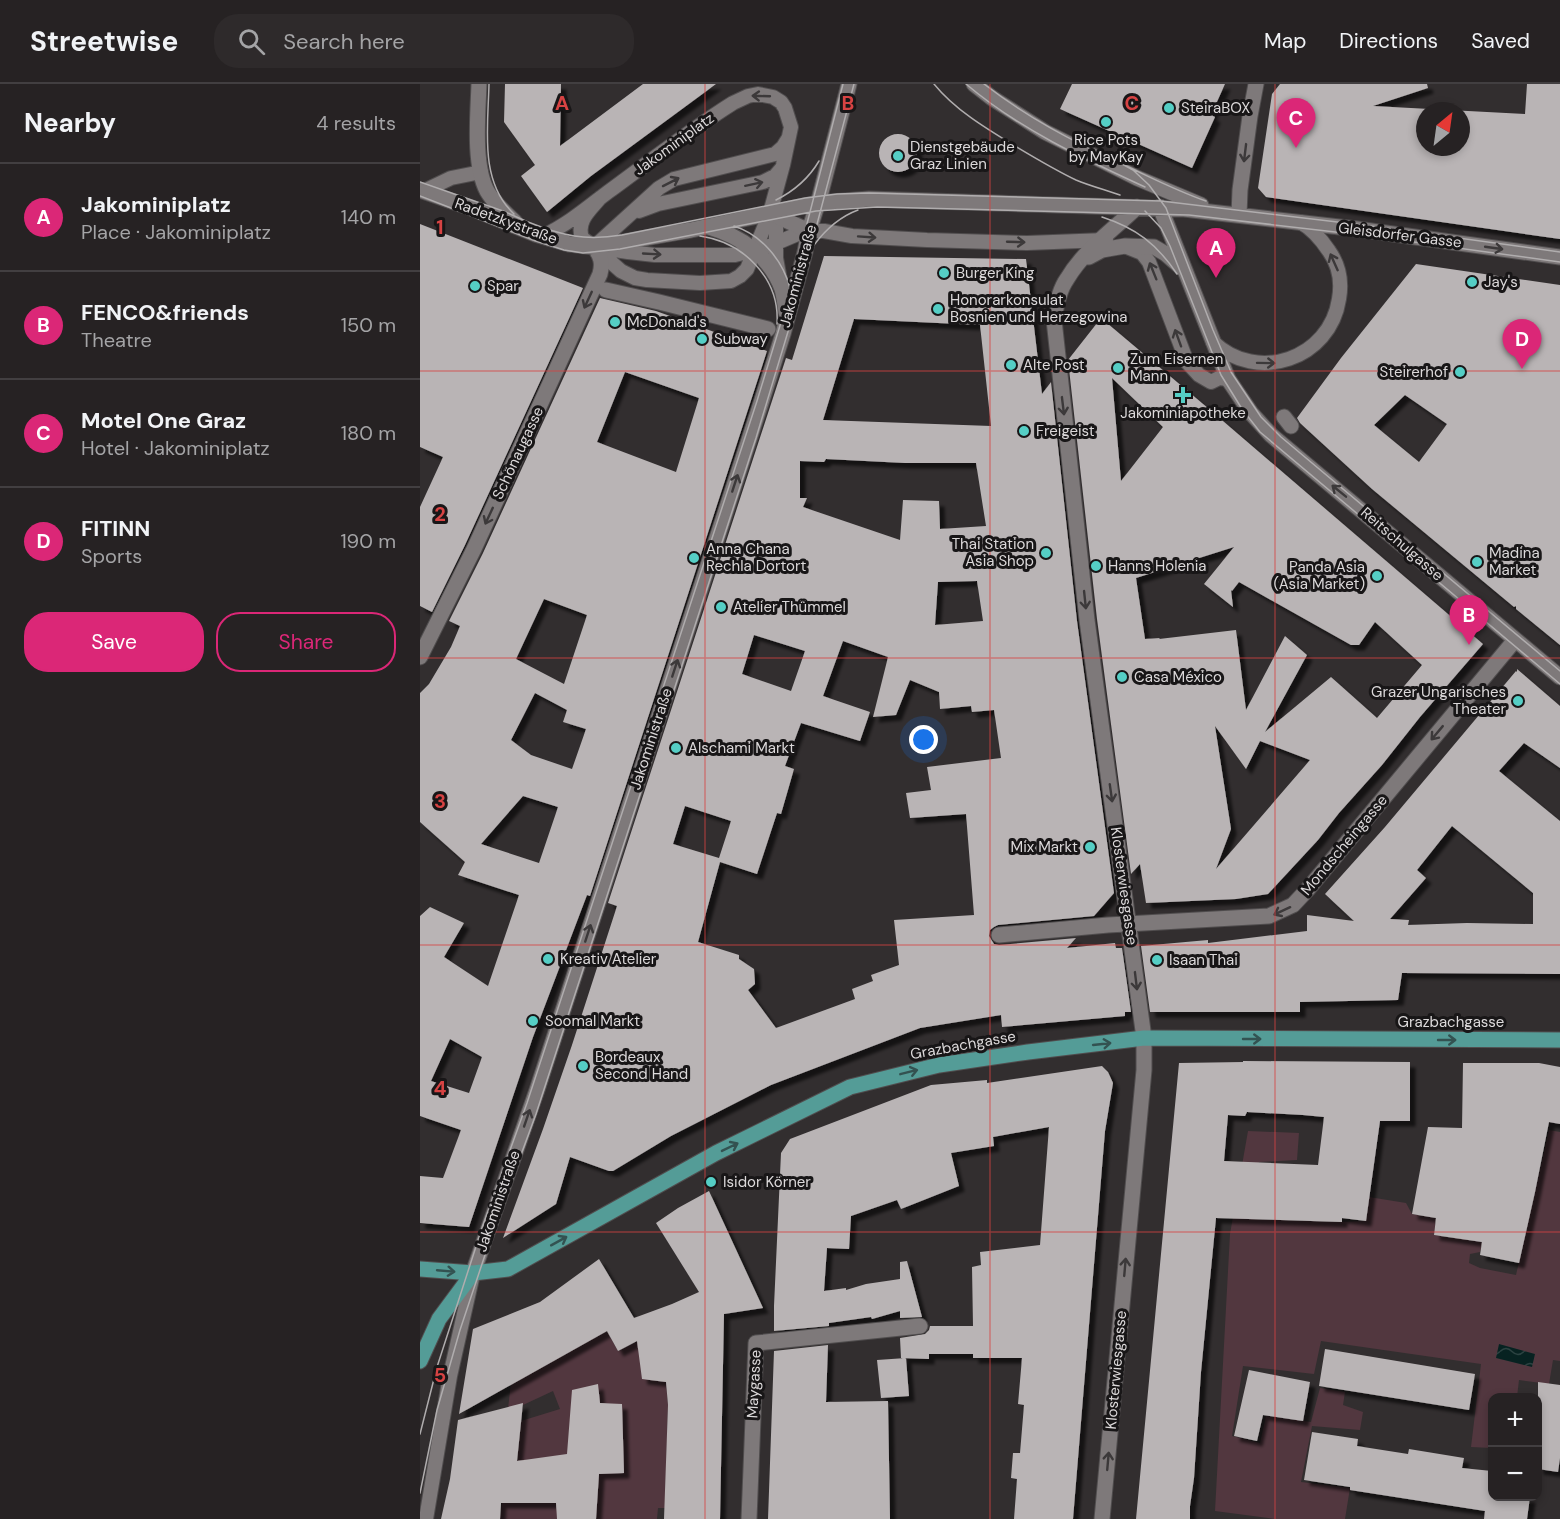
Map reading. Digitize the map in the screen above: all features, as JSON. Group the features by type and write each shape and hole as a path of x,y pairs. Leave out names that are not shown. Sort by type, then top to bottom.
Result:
{"main road":[{"name":"Grazbachgasse","path":"420,1269 473,1273 508,1269 717,1153 850,1087 939,1065 1144,1038 1560,1040"},
{"path":"420,1361 439,1319 473,1273"}],"street":[{"path":"479,84 477,132 485,188 521,229"},
{"path":"818,203 849,84"},
{"path":"974,84 1027,121 1082,152 1190,202 1239,215"},
{"path":"1239,215 1240,190 1256,84"},
{"name":"Radetzkystraße","path":"422,190 521,229 569,244 594,247"},
{"path":"608,265 594,247 818,203 881,200 1160,207 1239,215"},
{"name":"Jakoministraße","path":"473,1273 539,1082 777,354 818,203"},
{"path":"1080,262 1101,239 1137,207"},
{"path":"1160,207 1228,378"},
{"path":"774,213 778,218 809,231"},
{"name":"Gleisdorfer Gasse","path":"1239,215 1560,257"},
{"name":"Jakominiplatz","path":"706,226 723,231 755,250 770,268 782,288 786,320"},
{"path":"1080,262 1102,250 1125,246 1154,247 1184,270"},
{"name":"Klosterwiesgasse","path":"1080,262 1066,280 1056,306 1054,320 1087,620 1144,1038 1144,1070 1102,1519"},
{"name":"Schönaugasse","path":"420,657 474,549 597,280 608,265"},
{"path":"606,290 768,329"},
{"name":"Reitschulgasse","path":"1228,378 1251,413 1271,435 1560,677"},
{"name":"Mondscheingasse","path":"999,935 1108,925 1269,916 1293,905 1308,890 1515,640"},
{"name":"Maygasse","path":"749,1519 756,1343 920,1326"}],"lane":[{"name":"Jakominiplatz","path":"543,236 560,228 720,111 748,96 766,94 781,102 791,127 774,213 776,258 782,288"},
{"name":"Jakominiplatz","path":"594,247 659,188 674,179 775,154 790,136"},
{"name":"Jakominiplatz","path":"632,214 658,204 764,182 775,176 783,165"},
{"path":"422,190 451,178 481,172"},
{"path":"600,198 580,226 582,238 594,247 655,255 735,255 809,231 888,239 1026,243 1101,239 1154,247"},
{"name":"Jakominiplatz","path":"608,265 635,278 647,280 700,284 731,280 740,276 747,269 774,213"},
{"path":"1213,342 1226,352 1247,361 1270,363 1289,360 1298,355 1315,344 1328,329 1339,304 1340,286 1337,267 1332,255 1317,235 1300,222"},
{"path":"1060,242 1078,253 1080,262"},
{"path":"1125,246 1142,253 1149,262 1187,362 1199,375 1211,382 1219,378 1228,378"},
{"path":"426,1519 450,1376 473,1273"}],"shaded area":[{"path":"1549,1130 1560,1132 1560,1361 1553,1360 1549,1384 1519,1380 1517,1393 1488,1393 1488,1448 1471,1447 1481,1364 1321,1341 1314,1374 1243,1366 1232,1436 1260,1443 1266,1416 1311,1422 1320,1388 1345,1392 1343,1405 1363,1412 1360,1430 1312,1426 1301,1482 1350,1488 1345,1519 1275,1519 1215,1511 1230,1234 1248,1131 1299,1133 1297,1160 1259,1162 1251,1219 1366,1221 1369,1197 1406,1203 1412,1214 1436,1218 1434,1235 1453,1238 1455,1222 1486,1227 1480,1252 1470,1254 1469,1263 1480,1268 1516,1275"},
{"path":"607,1331 618,1351 646,1337 666,1382 668,1405 665,1508 658,1508 657,1519 500,1519 504,1483 515,1482 521,1421 560,1409 553,1391 523,1405 508,1409 511,1382"}],"water":[{"path":"1499,1344 1535,1354 1532,1367 1496,1358"}],"building":[{"path":"505,84 561,84 560,146 643,84 716,84 591,176 547,212 521,176 535,165 504,122"},
{"path":"1072,84 1225,84 1211,115 1215,117 1192,168 1060,109"},
{"path":"1280,84 1427,84 1428,88 1373,106 1416,108 1416,156 1470,156 1470,111 1525,114 1527,84 1560,84 1560,239 1266,197 1258,188 1272,94"},
{"name":"Dienstgebäude Graz Linien","path":"898,134 911,140 917,153 911,166 898,172 885,166 879,153 885,140"},
{"path":"420,224 583,288 432,612 420,606 420,507 443,457 420,447"},
{"path":"824,256 1026,259 1042,394 1051,382 1077,621 1114,893 1094,916 998,925 990,930 989,936 994,944 999,945 1076,938 1067,948 1115,943 1116,948 1122,948 1131,1012 1125,1012 1125,1016 1002,1027 1001,1015 920,1028 771,1085 671,1136 613,1171 570,1157 556,1204 503,1238 572,1045 617,906 608,903 786,358 792,360","holes":["854,319 980,325 991,426 823,420","826,459 905,463 976,463 986,526 940,529 939,501 903,500 900,540 803,507 807,498 800,498 800,461 824,462","977,581 983,621 935,625 938,582","754,635 805,651 791,691 742,674","843,641 888,657 873,717 896,715 910,680 939,692 940,709 971,706 972,712 994,710 1001,758 927,767 931,790 906,793 910,818 966,814 974,915 894,920 899,965 871,975 873,981 852,989 855,999 776,1028 748,990 755,984 754,969 739,959 739,955 698,942 720,862 757,874 777,813 781,814 794,769 785,766 801,723 860,741 870,712 823,696","685,806 731,821 719,858 673,844"]},
{"path":"1416,264 1560,285 1560,645 1516,609 1516,606 1514,607 1372,489 1300,423 1297,418 1341,358","holes":["1405,395 1447,424 1419,462 1374,425"]},
{"path":"600,298 656,311 767,351 590,896 587,895 533,1037 469,1227 420,1223 420,1176 443,1178 461,1130 420,1116 420,916 430,907 464,923 444,957 488,986 519,895 458,875 465,862 420,822 420,693 429,684 451,647 460,626 449,621 483,553","holes":["625,372 699,398 676,472 597,442","544,599 587,615 564,684 516,659","535,693 567,710 563,722 586,729 572,769 531,755 511,740","523,796 558,807 539,863 481,844","450,1039 482,1057 469,1093 431,1081"]},
{"path":"1101,318 1483,644 1318,840 1268,894 1236,899 1146,903 1140,864 1131,874 1097,619 1068,360","holes":["1112,378 1163,427 1121,481","1234,547 1204,584 1233,607 1231,590 1239,582 1351,645 1359,645 1375,622 1422,665 1377,718 1331,677 1265,732 1307,655 1285,636 1246,710 1236,630 1145,639 1136,578","1215,726 1246,769 1260,741 1310,760 1216,869 1231,829"]},
{"path":"1517,669 1560,706 1560,768 1524,743 1499,771 1560,821 1560,974 1402,973 1398,1000 1300,1002 1300,1012 1150,1012 1141,946 1208,940 1208,943 1307,931 1307,915 1354,921 1325,894 1517,672","holes":["1452,826 1533,893 1533,924 1408,925 1409,920 1390,919 1426,878 1417,870"]},
{"path":"1410,1062 1410,1121 1380,1121 1366,1221 1342,1218 1342,1222 1216,1218 1190,1519 1136,1519 1179,1063","holes":["1247,1112 1324,1117 1318,1165 1224,1161 1228,1115 1245,1116"]},
{"path":"1463,1063 1539,1063 1560,1067 1560,1124 1549,1122 1519,1263 1480,1255 1482,1242 1434,1235 1436,1218 1412,1214 1428,1127 1462,1128"},
{"path":"1102,1066 1113,1083 1105,1131 1073,1519 1014,1519 1017,1479 1011,1478 1013,1453 1020,1453 1024,1405 1018,1404 1022,1358 973,1358 973,1354 929,1354 929,1359 901,1358 900,1338 925,1334 930,1326 973,1326 972,1267 981,1265 980,1252 1040,1245 1049,1127 993,1137 994,1146 951,1153 959,1186 901,1209 897,1200 851,1216 849,1249 827,1248 824,1291 846,1288 846,1290 866,1284 900,1279 900,1262 907,1261 922,1317 900,1318 900,1311 872,1319 871,1317 829,1323 829,1326 774,1331 781,1153 790,1139 931,1085 987,1080 987,1083"},
{"path":"709,1191 763,1308 724,1314 720,1519 664,1519 668,1405 666,1382 642,1379 637,1341 618,1351 607,1331 459,1414 473,1329 540,1302 599,1259 634,1318 699,1292 656,1223"},
{"path":"828,1345 826,1402 888,1401 890,1519 768,1519 774,1351"},
{"path":"1325,1349 1475,1374 1469,1410 1319,1386"},
{"path":"906,1358 909,1396 881,1398 877,1360"},
{"path":"1249,1370 1310,1382 1303,1421 1263,1415 1257,1441 1234,1436"},
{"path":"1538,1382 1560,1385 1558,1472 1542,1470 1542,1393 1538,1393"},
{"path":"598,1384 600,1403 622,1404 624,1473 599,1474 596,1519 557,1519 556,1503 501,1503 500,1519 441,1519 450,1479 458,1420 523,1403 517,1461 567,1454 572,1390"},
{"path":"1312,1432 1358,1439 1357,1446 1408,1454 1409,1449 1464,1458 1462,1468 1488,1471 1488,1501 1529,1501 1527,1519 1484,1519 1485,1511 1350,1490 1350,1487 1304,1480"}],"tram line":[{"path":"489,84 487,136 490,170 503,201 514,214"},
{"path":"420,1434 437,1367 482,1228 527,1103 757,401 785,309 843,84"},
{"path":"420,1493 437,1410 460,1330 536,1114 756,438 793,315 854,84"},
{"path":"934,84 952,102 993,133 1076,180 1120,195"},
{"path":"966,84 1029,129 1145,187"},
{"path":"984,84 1017,108 1068,138 1164,184 1206,201"},
{"path":"776,200 800,184 819,161"},
{"path":"1124,165 1149,185 1166,208 1231,372 1261,417 1281,437 1560,671"},
{"path":"420,182 552,231 585,237 622,235 805,198 869,193 1161,201 1371,226 1560,252"},
{"path":"420,196 536,241 583,253 620,249 816,211 877,207 1189,215 1370,236 1560,262"},
{"path":"814,245 833,224 858,210"},
{"path":"1145,211 1161,228 1170,246 1221,375 1242,409 1260,432 1560,684"},
{"path":"1102,217 1125,226 1145,238 1162,254 1177,274"},
{"path":"734,226 754,236 770,250 782,268 790,288"},
{"path":"700,236 731,246 756,265 772,292 777,324"}],"place":[{"name":"SteiraBOX","path":"1169,108"},
{"name":"Rice Pots by MayKay","path":"1106,122"},
{"name":"Motel One Graz","path":"1296,148"},
{"name":"Dienstgebäude Graz Linien","path":"898,156"},
{"name":"Burger King","path":"944,273"},
{"name":"Jakominiplatz","path":"1216,278"},
{"name":"Jay's","path":"1472,282"},
{"name":"Spar","path":"475,286"},
{"name":"Honorarkonsulat Bosnien und Herzegowina","path":"938,309"},
{"name":"McDonald's","path":"615,322"},
{"name":"Subway","path":"702,339"},
{"name":"Alte Post","path":"1011,365"},
{"name":"Zum Eisernen Mann","path":"1118,368"},
{"name":"FITINN","path":"1522,369"},
{"name":"Steirerhof","path":"1460,372"},
{"name":"Jakominiapotheke","path":"1183,395"},
{"name":"Freigeist","path":"1024,431"},
{"name":"Thai Station Asia Shop","path":"1046,553"},
{"name":"Anna Chana Rechla Dortort","path":"694,558"},
{"name":"Madina Market","path":"1477,562"},
{"name":"Hanns Holenia","path":"1096,566"},
{"name":"Panda Asia (Asia Market)","path":"1377,576"},
{"name":"Atelier Thümmel","path":"721,607"},
{"name":"FENCO&friends","path":"1469,645"},
{"name":"Casa México","path":"1122,677"},
{"name":"Grazer Ungarisches Theater","path":"1518,701"},
{"name":"Alschami Markt","path":"676,748"},
{"name":"Mix Markt","path":"1090,847"},
{"name":"Kreativ Atelier","path":"548,959"},
{"name":"Isaan Thai","path":"1157,960"},
{"name":"Soomal Markt","path":"533,1021"},
{"name":"Bordeaux Second Hand","path":"583,1066"},
{"name":"Isidor Körner","path":"711,1182"}]}
